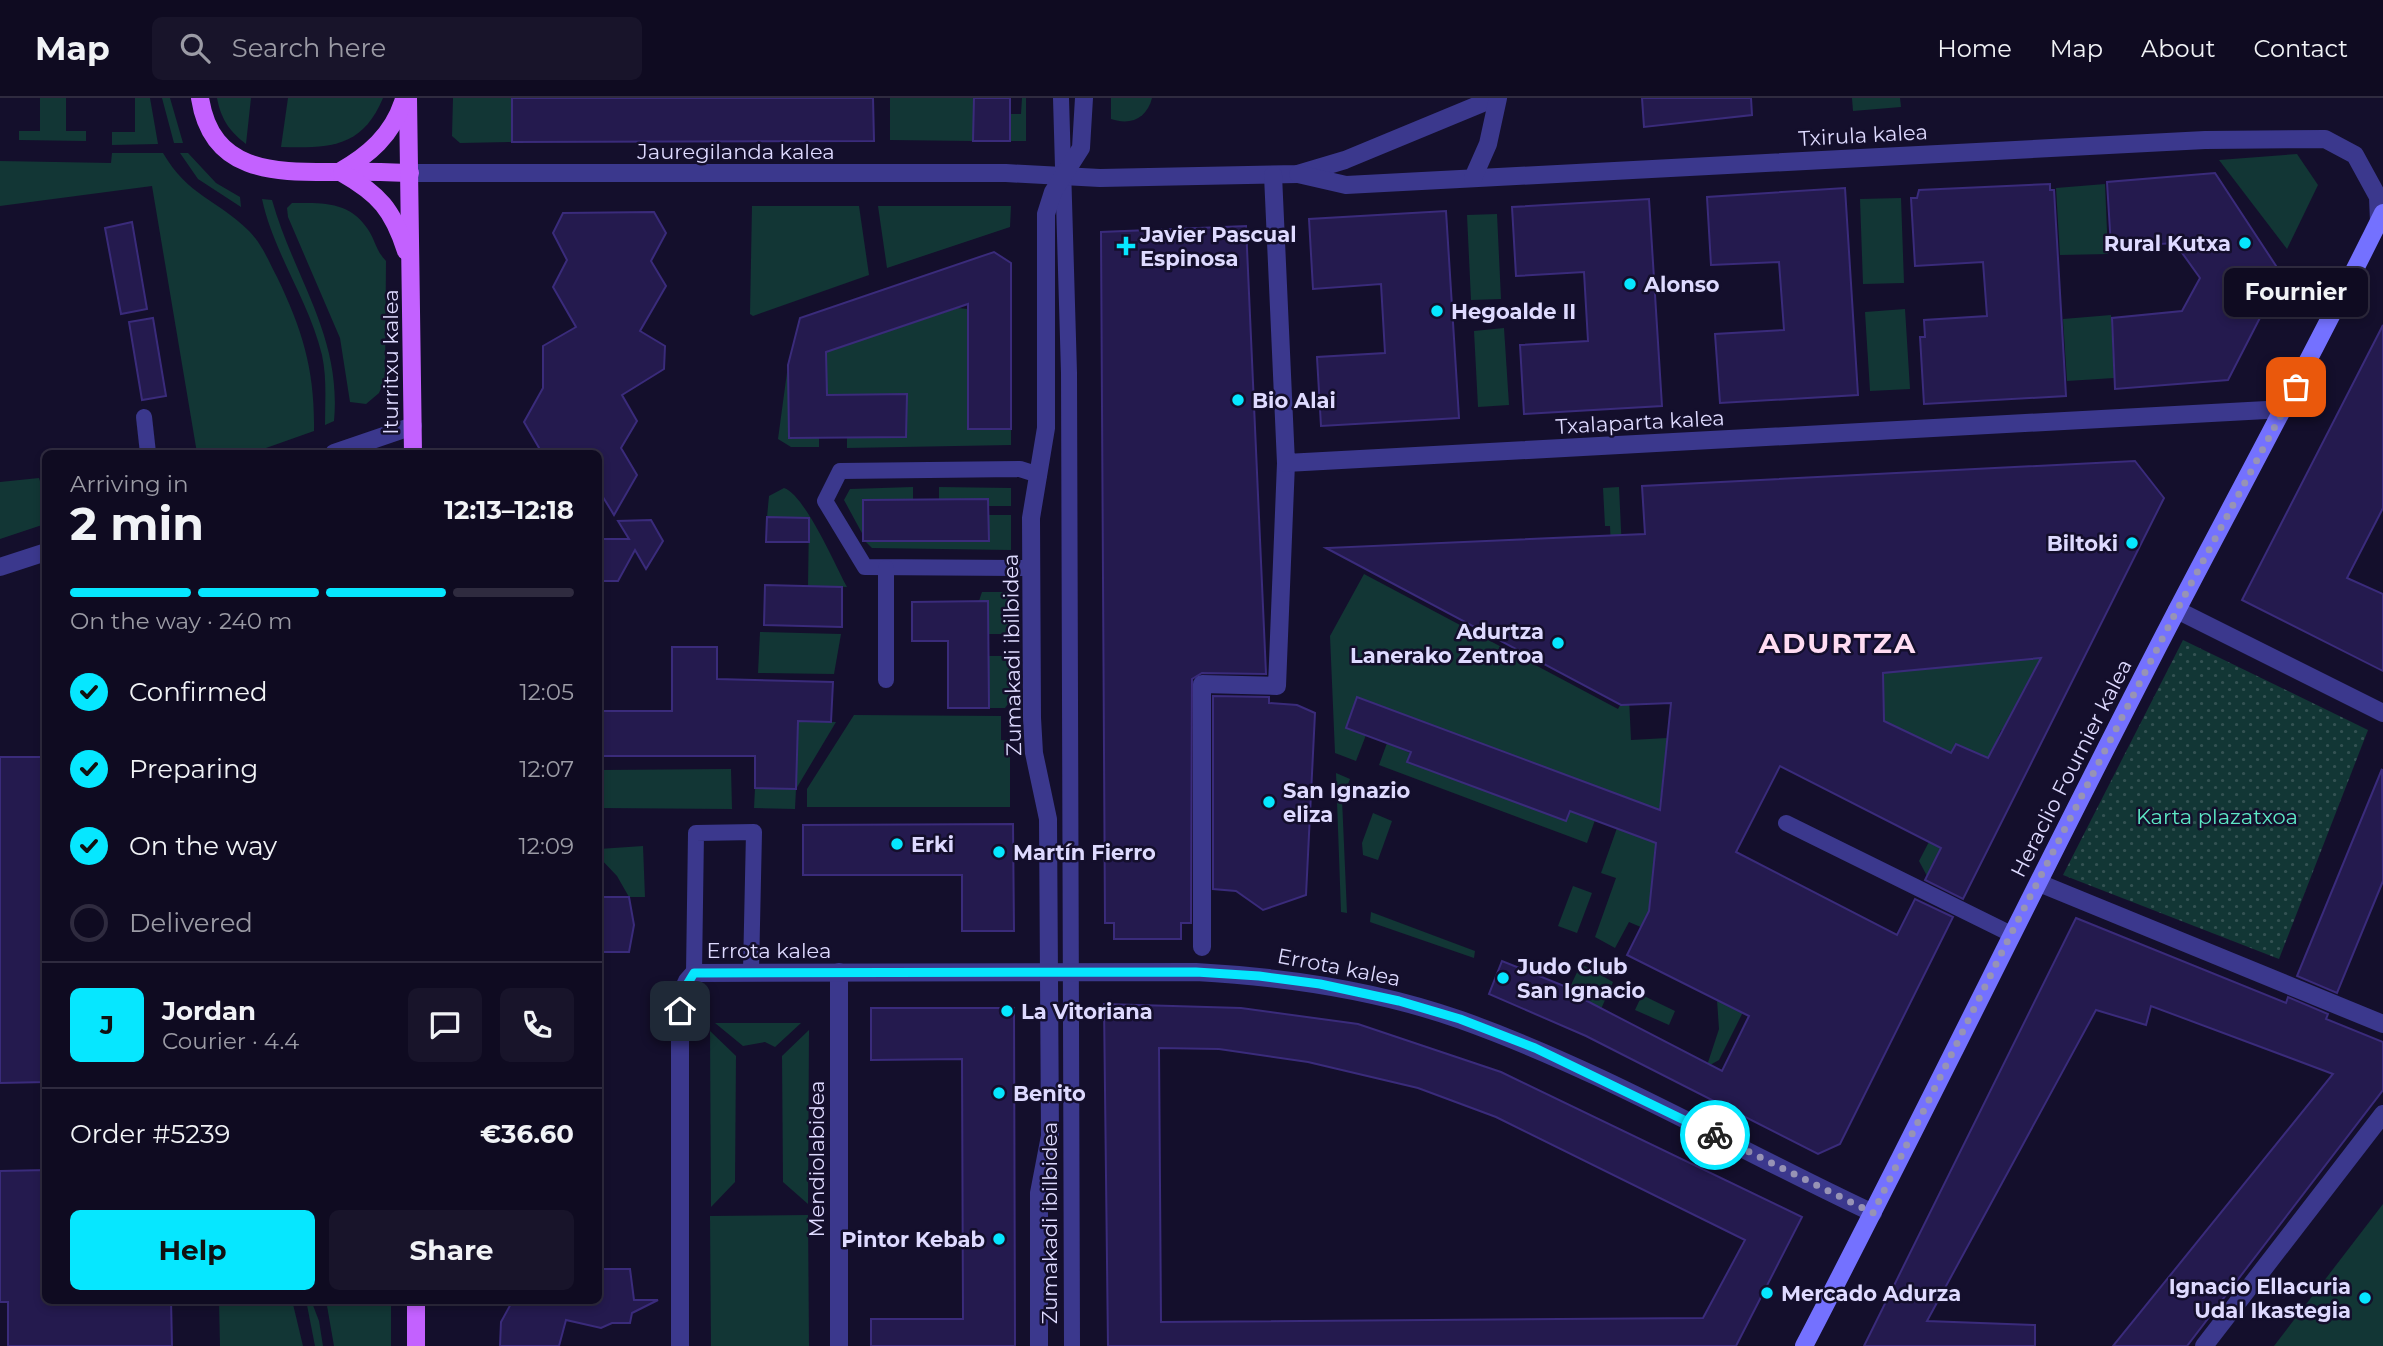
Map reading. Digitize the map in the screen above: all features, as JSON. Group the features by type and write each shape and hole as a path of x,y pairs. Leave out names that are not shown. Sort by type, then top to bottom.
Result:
{"main road":[{"path":"200,98 213,137 235,157 277,172 410,173"},
{"name":"Iturritxu kalea","path":"406,98 396,123 381,142 360,160 339,172 371,191 393,215 412,271"},
{"name":"Iturritxu kalea","path":"406,98 410,173 414,450"},
{"name":"Heraclio Fournier kalea","path":"1804,1346 2011,934 2177,610 2285,409 2381,217"},
{"path":"416,1304 416,1346"}],"street":[{"name":"Zumakadi ibilbidea","path":"1039,1346 1039,1193 1050,1136 1048,819 1032,729 1031,518 1046,428 1046,222 1050,198 1081,148 1084,98"},
{"path":"1298,174 1345,160 1497,98"},
{"path":"1473,178 1488,144 1497,98"},
{"name":"Txirula kalea","path":"1298,174 1346,185 2205,140 2325,139 2355,155 2378,197 2381,217"},
{"name":"Jauregilanda kalea","path":"410,173 1063,175 1100,178 1298,174"},
{"path":"1202,947 1202,684 1277,687 1286,463 1273,175"},
{"name":"Txalaparta kalea","path":"1286,463 2285,409"},
{"path":"343,450 413,426"},
{"path":"0,567 42,553"},
{"path":"2177,610 2383,713"},
{"path":"2039,883 2383,1024"},
{"name":"Errota kalea","path":"680,1346 680,996 694,973 751,971 1259,976 1320,984 1399,1001 1460,1019 1535,1048 1873,1213"},
{"name":"Mendiolabidea","path":"839,972 839,1346"},
{"path":"2204,1346 2383,1114"}],"lane":[{"name":"Zumakadi ibilbidea","path":"1061,98 1068,266 1072,1346"},
{"path":"144,417 148,450"},
{"path":"1031,568 865,567 825,501 840,471 1020,469 1039,475"},
{"path":"886,568 886,680"},
{"path":"1786,823 2011,934"},
{"path":"694,973 696,833 754,832 751,971"}],"green space":[{"path":"40,98 66,98 66,131 86,131 86,141 19,140 19,131 40,131"},
{"path":"135,98 150,98 158,144 112,145 112,132 135,132"},
{"path":"162,98 170,98 183,143 174,143"},
{"path":"217,98 251,98 246,144 227,124"},
{"path":"288,98 383,98 375,115 365,127 343,142 315,147 281,147"},
{"path":"453,98 512,98 512,142 460,143 452,136"},
{"path":"890,98 974,98 973,141 890,140"},
{"path":"1022,98 1026,98 1026,141 1010,141 1010,114 1021,114"},
{"path":"1111,98 1152,98 1146,111 1137,119 1118,121 1111,119"},
{"path":"1852,98 1900,98 1901,107 1853,111"},
{"path":"112,153 163,153 183,179 249,231 258,242 294,315 306,352 312,389 314,431 260,450 196,450 152,186 0,206 0,161 111,163"},
{"path":"180,153 188,153 216,183 240,197 241,207 198,179"},
{"path":"2297,154 2318,185 2287,249 2219,160"},
{"path":"2105,184 2108,254 2060,255 2056,188"},
{"path":"1901,198 1904,283 1863,284 1860,199"},
{"path":"262,199 272,200 324,334 335,390 334,421 325,425 322,355 309,316 267,219"},
{"path":"292,203 334,205 352,213 367,228 386,261 385,379 379,393 366,404 350,402 340,338 288,217 287,208"},
{"path":"752,206 859,206 869,275 753,316 750,314"},
{"path":"878,206 1011,206 1010,227 887,268"},
{"path":"1497,214 1501,299 1471,300 1467,215"},
{"path":"958,308 968,309 968,428 1011,429 1011,445 847,448 847,437 906,437 907,395 827,395 826,352"},
{"path":"1905,309 1910,389 1870,391 1865,312"},
{"path":"2111,315 2114,378 2067,381 2063,319"},
{"path":"1504,328 1509,405 1478,407 1474,331"},
{"path":"788,365 789,437 819,437 819,447 791,447 778,439"},
{"path":"39,478 42,488 42,525 0,539 0,482"},
{"path":"913,487 913,499 863,500 863,535 844,500 850,489"},
{"path":"939,487 1011,488 1011,506 988,506 988,499 939,499"},
{"path":"1619,487 1631,740 1667,738 1649,908 1663,916 1680,820 1679,808 1673,806 1680,740 1694,741 1693,744 1700,747 1687,772 1709,782 1719,766 1706,759 1715,740 1727,746 1731,736 1721,732 1726,727 1731,707 1817,700 1819,726 1846,726 1841,737 1889,735 1965,773 1970,761 1966,759 1970,750 1956,744 1951,753 1894,726 1884,725 1883,673 2043,658 2004,731 2001,730 1984,770 1982,769 1927,876 1919,861 1946,809 1785,728 1774,747 1753,736 1696,847 1691,846 1679,867 1703,879 1714,859 1727,865 1716,885 1736,895 1730,908 1739,912 1742,905 1750,908 1752,903 1767,910 1762,919 1767,922 1756,947 1737,937 1742,925 1737,922 1731,933 1698,918 1692,931 1739,955 1731,972 1691,952 1692,949 1629,922 1615,948 1595,937 1616,878 1601,873 1617,828 1635,835 1646,805 1357,697 1346,727 1366,735 1356,761 1335,753 1330,636 1364,574 1618,709 1624,698 1618,695 1610,526 1605,526 1603,488"},
{"path":"784,488 801,503 810,517 847,587 808,586 809,519 767,517 769,496"},
{"path":"988,515 1011,515 1011,550 872,548 865,541 988,541"},
{"path":"982,592 1011,592 1010,634 988,634 988,601 979,601"},
{"path":"760,632 841,634 834,674 758,673"},
{"name":"Karta plazatxoa","path":"2183,640 2368,730 2279,959 2063,875"},
{"path":"989,656 1011,656 1010,701 1005,708 989,708"},
{"path":"854,715 1001,716 1001,740 1010,741 1010,807 807,807 807,789"},
{"path":"798,721 836,722 796,789 795,809 754,808 755,788 796,788"},
{"path":"1387,743 1566,821 1570,811 1595,820 1587,843 1379,765"},
{"path":"731,769 732,809 602,808 602,770"},
{"path":"1336,773 1350,779 1342,799 1347,913 1341,912"},
{"path":"1373,813 1392,821 1378,860 1363,855 1362,843"},
{"path":"643,846 645,897 629,897 617,876 602,860 602,849"},
{"path":"1573,886 1592,893 1577,933 1558,926"},
{"path":"1371,912 1475,951 1474,958 1370,922"},
{"path":"1581,964 1613,982 1601,1009 1587,1002 1589,996 1570,987"},
{"path":"1727,979 1744,1010 1719,1060 1710,1065 1701,1095 1698,1093 1719,1029 1717,1000"},
{"path":"1642,995 1675,1011 1669,1025 1635,1010"},
{"path":"715,1023 801,1023 775,1047 765,1042 743,1046"},
{"path":"809,1030 808,1204 783,1182 782,1056"},
{"path":"710,1031 736,1056 735,1182 711,1207"},
{"path":"2383,1204 2383,1346 2274,1346"},
{"path":"808,1215 809,1346 711,1346 710,1216"},
{"path":"219,1304 293,1304 303,1346 220,1346"},
{"path":"307,1304 313,1304 319,1321 323,1346 315,1346"},
{"path":"327,1304 391,1304 391,1346 334,1346"}],"building":[{"path":"512,98 873,98 874,141 512,142"},
{"path":"974,98 1010,98 1010,141 973,141"},
{"path":"1642,98 1751,98 1752,115 1644,127"},
{"path":"2215,173 2282,275 2228,380 2115,389 2112,318 2182,311 2200,278 2175,243 2111,247 2107,182"},
{"path":"2050,184 2050,190 2054,190 2066,396 1924,404 1920,337 1925,337 1924,320 1987,316 1983,262 1915,266 1911,198 1917,198 1919,190"},
{"path":"1845,188 1858,395 1720,403 1715,334 1784,330 1779,262 1711,265 1707,197"},
{"path":"1649,199 1662,406 1524,414 1520,345 1588,341 1584,272 1516,276 1512,207"},
{"path":"1446,211 1459,418 1321,426 1317,357 1385,353 1381,284 1313,289 1309,219"},
{"path":"654,212 666,233 651,261 666,286 640,331 665,346 664,369 622,395 637,421 621,448 637,475 614,515 602,496 602,450 540,450 524,422 543,388 543,346 576,327 553,287 567,260 553,233 563,213"},
{"path":"132,222 147,309 121,314 105,228"},
{"path":"1246,226 1266,674 1202,673 1192,679 1191,923 1181,923 1181,939 1114,939 1114,923 1105,923 1101,232"},
{"path":"994,252 1011,263 1011,429 968,429 968,304 826,352 827,395 907,394 906,437 789,438 788,365 800,318"},
{"path":"153,318 166,396 142,400 129,322"},
{"path":"2383,325 2383,508 2347,578 2383,594 2383,671 2242,600"},
{"path":"2135,461 2164,498 1963,899 1925,880 1941,848 1780,766 1736,852 1897,935 1915,899 1953,917 1840,1144 1818,1154 1586,1036 1489,994 1502,961 1589,996 1587,1001 1722,1071 1749,1016 1627,955 1649,911 1656,843 1570,811 1566,821 1407,762 1411,752 1346,728 1357,697 1660,810 1671,703 1621,705 1326,548 1645,534 1642,486","holes":["2041,658 1988,758 1956,744 1951,753 1884,721 1883,673"]},
{"path":"988,499 989,541 863,541 863,500"},
{"path":"767,517 809,518 809,542 766,542"},
{"path":"651,520 663,541 646,569 635,550 618,581 602,581 602,539 629,539 618,521"},
{"path":"765,585 842,587 842,627 764,625"},
{"path":"988,601 989,708 948,708 948,641 912,641 912,602"},
{"path":"672,647 717,647 717,679 833,682 831,722 798,721 796,789 755,788 755,756 602,756 602,711 672,711"},
{"name":"San Ignazio eliza","path":"1213,696 1269,697 1269,703 1297,705 1315,713 1306,895 1263,910 1236,891 1213,889"},
{"path":"0,757 42,757 42,1082 0,1083"},
{"path":"2382,769 2383,881 2337,993 2297,976"},
{"path":"1013,824 1014,931 962,931 962,875 803,875 803,825"},
{"path":"602,897 629,897 634,925 629,952 602,952"},
{"path":"2076,918 2286,1003 2288,997 2328,1014 2326,1019 2383,1042 2383,1090 2187,1346 2113,1346 2333,1074 2151,1006 2146,1025 2096,1010 1927,1321 2035,1325 2035,1346 1864,1346"},
{"path":"1104,1004 1241,1008 1358,1024 1501,1072 1802,1217 1736,1346 1108,1346","holes":["1159,1048 1219,1049 1308,1062 1418,1088 1496,1117 1745,1240 1703,1318 1161,1322"]},
{"path":"871,1008 1014,1008 1015,1346 871,1346 871,1319 963,1319 962,1059 871,1060"},
{"path":"42,1170 42,1304 171,1304 172,1346 8,1346 8,1302 0,1302 0,1171"},
{"path":"602,1269 630,1269 634,1300 658,1300 632,1313 630,1323 612,1323 601,1328 566,1320 559,1346 500,1346 501,1322 511,1304 602,1304"}],"way so far":[{"path":"1715,1135 1873,1213 2011,934 2177,610 2296,387"}],"place":[{"name":"Rural Kutxa","path":"2245,243"},
{"name":"Javier Pascual Espinosa","path":"1126,246"},
{"name":"Alonso","path":"1630,284"},
{"name":"Hegoalde II","path":"1437,311"},
{"name":"Fournier","path":"2296,387"},
{"name":"Bio Alai","path":"1238,400"},
{"name":"Biltoki","path":"2132,543"},
{"name":"Adurtza Lanerako Zentroa","path":"1558,643"},
{"name":"San Ignazio eliza","path":"1269,802"},
{"name":"Erki","path":"897,844"},
{"name":"Martín Fierro","path":"999,852"},
{"name":"Judo Club San Ignacio","path":"1503,978"},
{"name":"La Vitoriana","path":"1007,1011"},
{"name":"Benito","path":"999,1093"},
{"name":"Pintor Kebab","path":"999,1239"},
{"name":"Mercado Adurza","path":"1767,1293"},
{"name":"Ignacio Ellacuria Udal Ikastegia","path":"2365,1298"}],"district":[{"name":"ADURTZA","path":"1838,643"}],"route":[{"path":"680,1011 680,996 694,973 793,971 1026,975 1196,972 1259,976 1365,993 1460,1019 1535,1048 1715,1135"}]}
